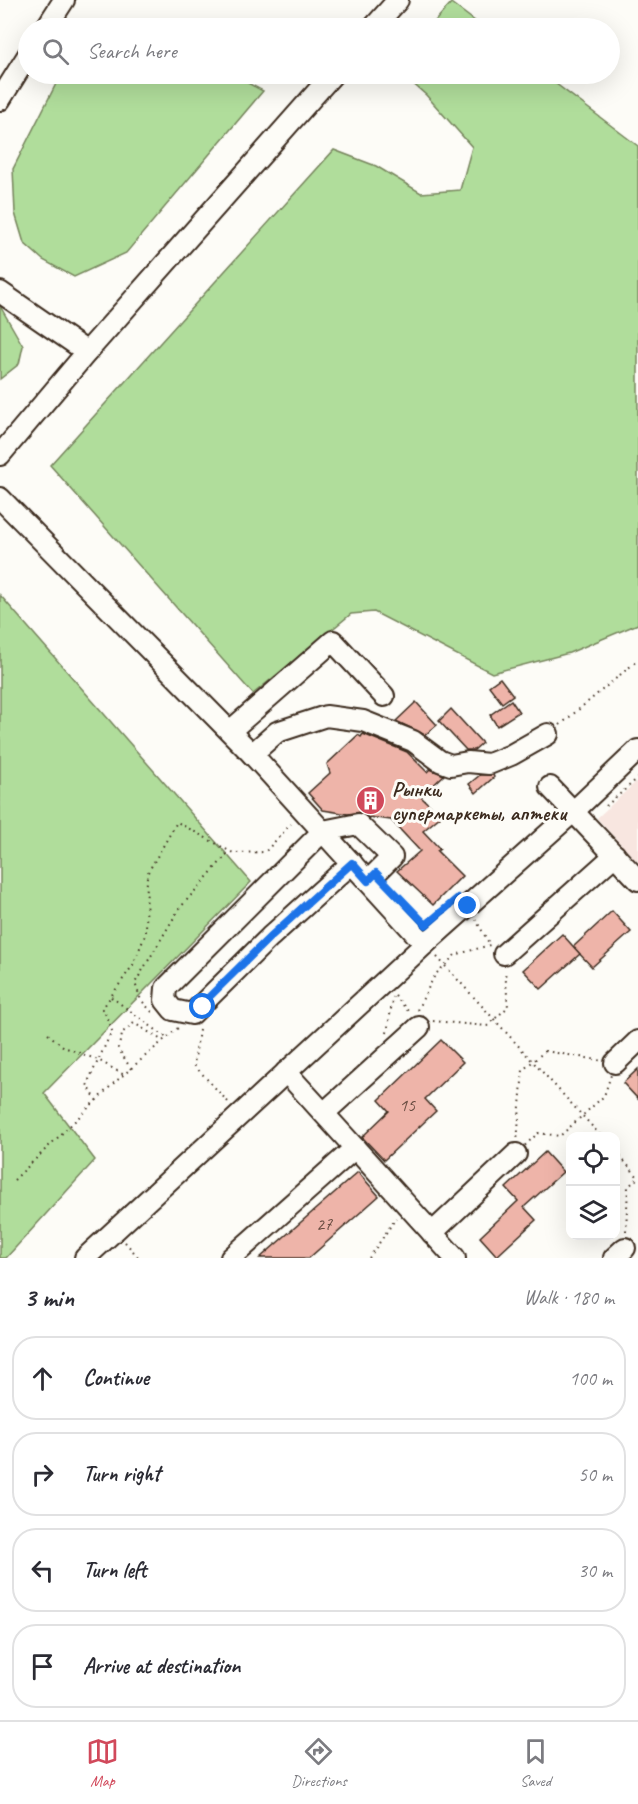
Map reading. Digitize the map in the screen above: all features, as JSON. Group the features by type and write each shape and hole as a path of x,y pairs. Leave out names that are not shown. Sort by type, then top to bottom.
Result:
{"street":[{"path":"52,18 64,0"},
{"path":"382,18 398,0"},
{"path":"0,100 18,71"},
{"path":"0,454 324,84"},
{"path":"0,292 87,352"},
{"path":"0,498 252,754 425,944"},
{"path":"230,731 333,641 384,696"},
{"path":"252,754 277,732 326,716 373,725 413,741 440,761 451,765 468,762 489,764 511,755 548,734"},
{"path":"85,1258 638,750"},
{"path":"550,786 638,879"},
{"path":"352,863 270,937 192,1014 173,1010 165,1000 166,988 323,831 358,824 392,857 368,881"},
{"path":"497,950 615,855"},
{"path":"324,1113 419,1027"},
{"path":"615,1063 638,1041"},
{"path":"286,1072 455,1258"},
{"path":"231,1258 355,1148"},
{"path":"432,1233 516,1154"}],"path":[{"path":"548,734 638,660"},
{"path":"606,806 638,778"},
{"path":"97,1101 87,1084 112,1031 102,1009 134,965 146,933 147,874 177,822 233,853 265,852 292,825 284,816"},
{"path":"157,1017 141,1000 135,983 179,909 230,851"},
{"path":"419,1027 435,1020 487,1026 508,1007 497,950 468,906"},
{"path":"425,944 596,1132"},
{"path":"382,1061 393,994 414,1017 435,975 455,955 497,950"},
{"path":"111,996 166,1038"},
{"path":"131,1069 118,1048 123,1032 134,1023 163,1042"},
{"path":"199,1030 194,1065 234,1107"},
{"path":"48,1034 64,1047 98,1060 123,1075"},
{"path":"545,1051 615,1063 604,1095 582,1116 560,1136 538,1133 516,1154 523,1070 545,1051"},
{"path":"619,1253 628,1187 638,1177 620,1157"},
{"path":"369,1258 406,1204"},
{"path":"115,1231 139,1258"}],"shaded area":[{"path":"638,780 638,863 597,818"}],"green space":[{"path":"451,3 471,18 438,18"},
{"path":"56,84 250,84 263,91 126,253 74,277 43,260 24,243 15,213 13,169"},
{"path":"413,84 556,84 638,146 638,624 569,653 492,673 374,612 351,614 253,694 50,465 334,150 376,166 421,193 460,190 472,147"},
{"path":"0,306 23,346 19,364 0,379"},
{"path":"0,595 251,882 44,1093 95,1160 6,1258 0,1258"}],"building":[{"path":"500,678 513,695 502,703 489,686"},
{"path":"511,700 519,712 497,726 490,715"},
{"path":"416,702 437,725 425,735 396,721"},
{"path":"451,709 482,743 474,750 466,750 439,721"},
{"name":"Рынки, супермаркеты, аптеки","path":"363,734 407,752 427,772 430,769 444,775 421,797 441,816 423,831 440,849 437,851 462,876 433,905 397,871 420,851 391,820 368,817 361,812 348,814 323,810 308,793 330,773 327,764 358,735 361,737"},
{"path":"480,775 493,775 494,777 476,793 469,784"},
{"path":"612,911 631,932 592,967 573,947"},
{"path":"562,934 580,954 541,989 523,970"},
{"path":"441,1040 463,1062 425,1099 436,1111 384,1160 362,1137 389,1111 379,1100"},
{"path":"638,1069 638,1099 623,1083"},
{"path":"545,1152 563,1172 524,1207 536,1220 497,1256 480,1237 518,1201 506,1188"},
{"path":"358,1172 379,1196 309,1258 260,1258"}],"place":[{"name":"Рынки, супермаркеты, аптеки","path":"371,801"}],"route":[{"path":"203,1007 204,1002 270,937 352,863 368,881 376,873 426,925 458,898 468,906"}]}
